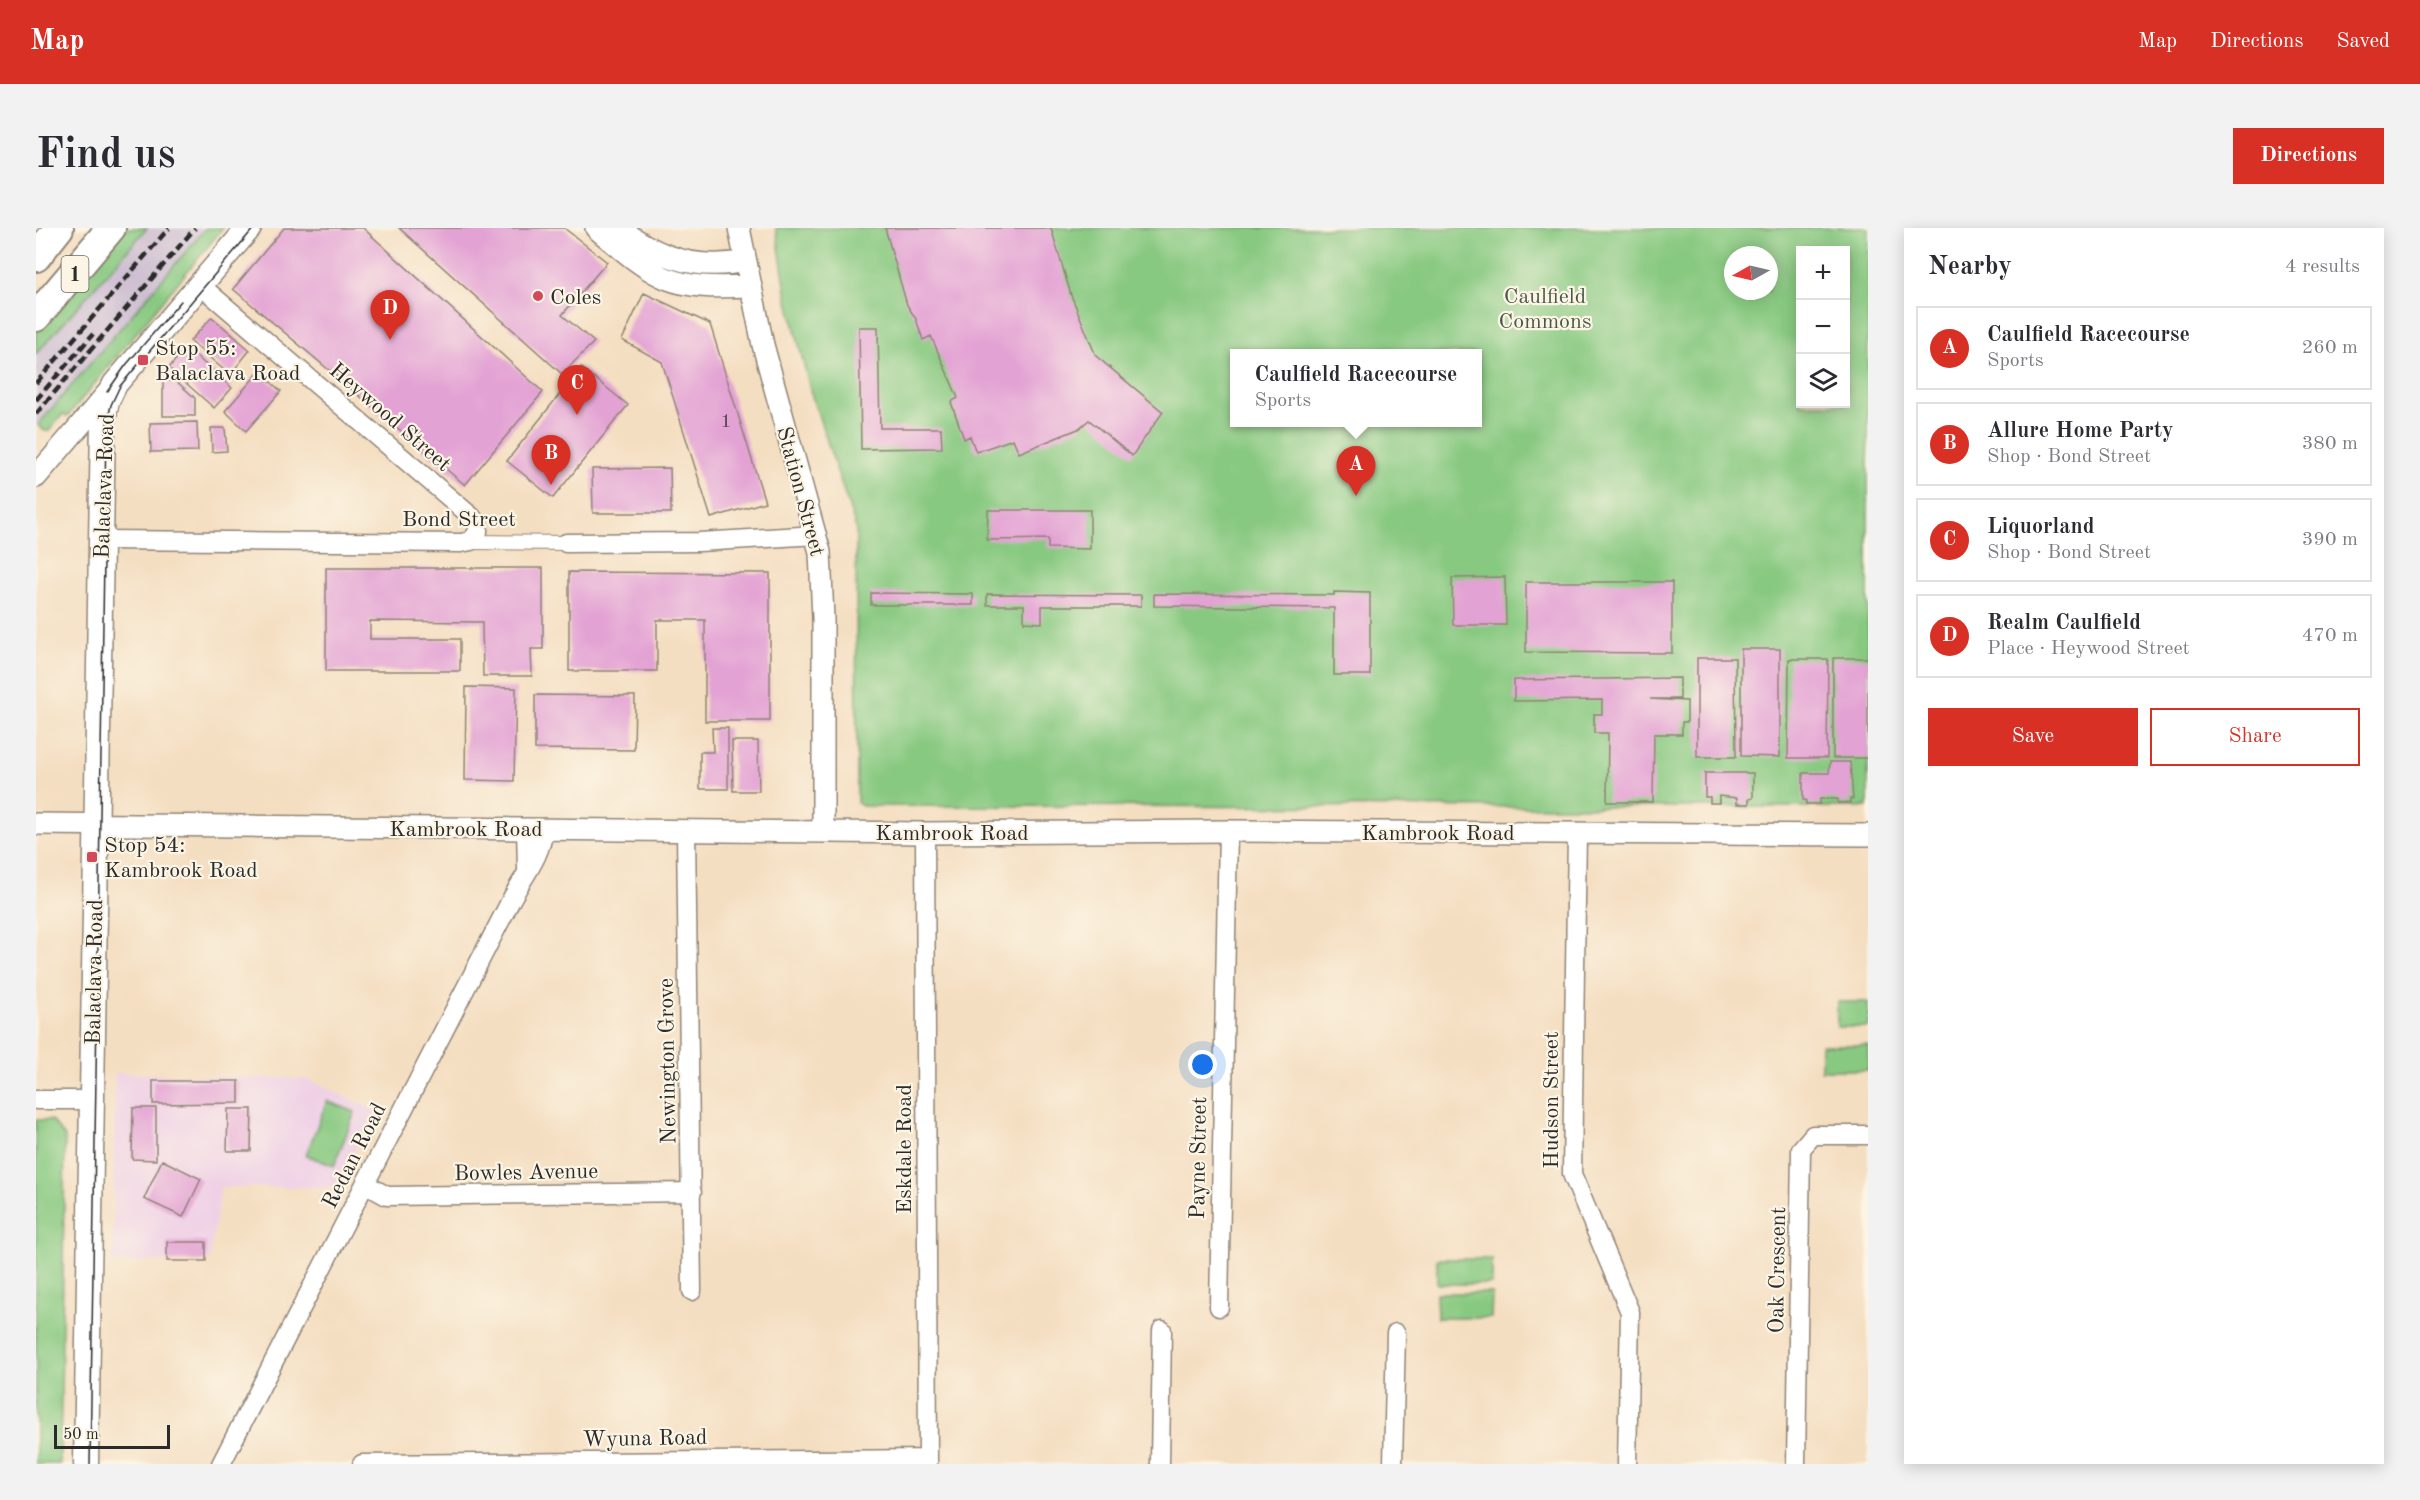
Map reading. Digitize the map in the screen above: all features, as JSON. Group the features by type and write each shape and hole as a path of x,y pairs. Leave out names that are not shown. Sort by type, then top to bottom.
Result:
{"highway":[{"name":"1","path":"36,257 59,228"},
{"path":"75,228 104,237"},
{"name":"1","path":"36,317 104,237"}],"main road":[{"name":"Balaclava Road","path":"86,1464 103,420 111,393 121,377 249,228"}],"street":[{"path":"596,228 638,263 667,280 706,287 749,286"},
{"path":"620,228 655,252 687,263 708,265 745,261"},
{"name":"Station Street","path":"739,228 749,286 774,386 817,535 822,568 823,831"},
{"name":"Heywood Street","path":"200,285 475,520 478,532 469,542"},
{"path":"36,477 121,377"},
{"name":"Bond Street","path":"100,540 699,543 817,535"},
{"name":"Kambrook Road","path":"36,824 230,828 535,828 925,833 1227,831 1868,835"},
{"name":"Redan Road","path":"221,1464 527,868 541,848 535,828"},
{"name":"Newington Grove","path":"686,830 692,1291"},
{"name":"Payne Street","path":"1219,1307 1227,831"},
{"name":"Hudson Street","path":"1577,832 1572,1174 1630,1312 1627,1464"},
{"name":"Eskdale Road","path":"925,833 928,1461"},
{"path":"36,1100 92,1100"},
{"name":"Oak Crescent","path":"1796,1464 1802,1149 1813,1135 1868,1135"},
{"name":"Bowles Avenue","path":"365,1184 387,1196 692,1192"},
{"path":"1160,1464 1162,1330"},
{"path":"1394,1464 1396,1333"},
{"name":"Wyuna Road","path":"362,1464 928,1461"}],"shaded area":[{"path":"147,228 206,228 38,425 36,423 36,355"},
{"path":"115,1073 307,1079 376,1111 335,1187 221,1187 209,1261 113,1262"}],"green space":[{"path":"126,228 147,228 36,354 36,333"},
{"path":"206,228 223,228 67,417 63,414 49,431 45,431 38,425"},
{"name":"Caulfield Commons","path":"776,228 1868,228 1868,807 862,806 857,802 856,528 811,393 787,297"},
{"path":"1837,1002 1868,1002 1868,1027 1837,1027"},
{"path":"1821,1045 1868,1045 1868,1070 1821,1070"},
{"path":"327,1101 355,1112 334,1166 306,1155"},
{"path":"36,1120 51,1120 65,1137 60,1464 36,1464"},
{"path":"1437,1259 1492,1259 1492,1284 1437,1284"},
{"path":"1436,1293 1492,1293 1491,1318 1437,1318"}],"building":[{"path":"284,228 363,228 543,392 465,485 233,289"},
{"path":"399,228 564,228 607,262 562,315 594,342 562,374"},
{"path":"885,228 1051,228 1071,295 1096,356 1163,412 1132,456 1089,420 1078,429 1019,453 1013,439 976,452 970,436 964,439 951,402 958,398 931,336 923,340 916,319 907,305"},
{"path":"644,293 710,324 765,502 711,518 662,362 622,340"},
{"path":"212,317 250,350 230,375 190,341"},
{"path":"859,327 878,327 880,428 941,428 942,448 861,449"},
{"path":"186,347 232,388 214,408 169,368"},
{"path":"581,367 628,405 553,498 507,461"},
{"path":"259,372 281,391 246,431 225,411"},
{"path":"163,381 176,381 195,398 195,416 163,416"},
{"path":"197,422 198,451 151,452 150,423"},
{"path":"211,428 225,428 227,451 212,452"},
{"path":"670,468 671,513 593,513 592,469"},
{"path":"988,510 1090,510 1090,549 1048,548 1048,539 987,540"},
{"path":"326,568 543,568 543,649 531,649 532,676 483,676 482,622 370,621 370,639 460,639 460,671 326,671"},
{"path":"569,572 770,573 770,721 705,721 705,620 657,620 657,671 569,671"},
{"path":"1505,577 1506,625 1453,625 1452,578"},
{"path":"1526,582 1672,582 1672,653 1526,652"},
{"path":"1334,592 1370,593 1370,675 1334,675 1334,608 1154,606 1154,594 1334,595"},
{"path":"871,593 973,594 973,605 871,605"},
{"path":"987,594 1141,595 1141,606 1042,606 1042,623 1024,622 1024,605 987,605"},
{"path":"1741,649 1780,649 1780,757 1741,756"},
{"path":"1697,658 1735,658 1736,757 1697,757"},
{"path":"1833,658 1868,658 1868,758 1833,758"},
{"path":"1789,659 1828,659 1827,758 1788,758"},
{"path":"1680,678 1680,699 1650,699 1687,701 1687,722 1682,722 1682,734 1654,734 1653,802 1607,802 1608,733 1594,733 1594,714 1602,714 1602,700 1514,701 1514,680"},
{"path":"466,687 516,688 514,781 465,780"},
{"path":"535,695 635,696 634,750 535,749"},
{"path":"712,728 728,728 728,789 700,789 700,752 713,752"},
{"path":"732,741 758,741 759,791 733,791"},
{"path":"1830,762 1850,762 1853,799 1850,799 1850,803 1838,803 1838,799 1820,799 1820,804 1806,804 1806,800 1803,800 1803,773 1829,773"},
{"path":"1705,773 1753,773 1753,798 1749,799 1749,804 1737,804 1737,798 1719,796 1719,803 1710,803 1710,797 1705,797"},
{"path":"153,1081 239,1081 239,1103 153,1104"},
{"path":"133,1108 156,1108 156,1160 132,1159"},
{"path":"228,1109 252,1109 251,1151 227,1151"},
{"path":"162,1160 201,1179 183,1217 144,1199"},
{"path":"167,1242 206,1242 206,1261 167,1261"}],"tram line":[{"path":"90,1464 106,429 111,405 120,386 254,228"},
{"path":"107,392 126,365 181,301"}],"railway":[{"path":"36,383 169,228"},
{"path":"36,414 195,228"},
{"path":"36,400 93,334"}],"place":[{"name":"Coles","path":"538,296"},
{"name":"Realm Caulfield","path":"390,340"},
{"name":"Stop 55: Balaclava Road","path":"143,360"},
{"name":"Liquorland","path":"577,415"},
{"name":"Allure Home Party","path":"551,485"},
{"name":"Caulfield Racecourse","path":"1356,496"},
{"name":"Stop 54: Kambrook Road","path":"92,857"}]}
